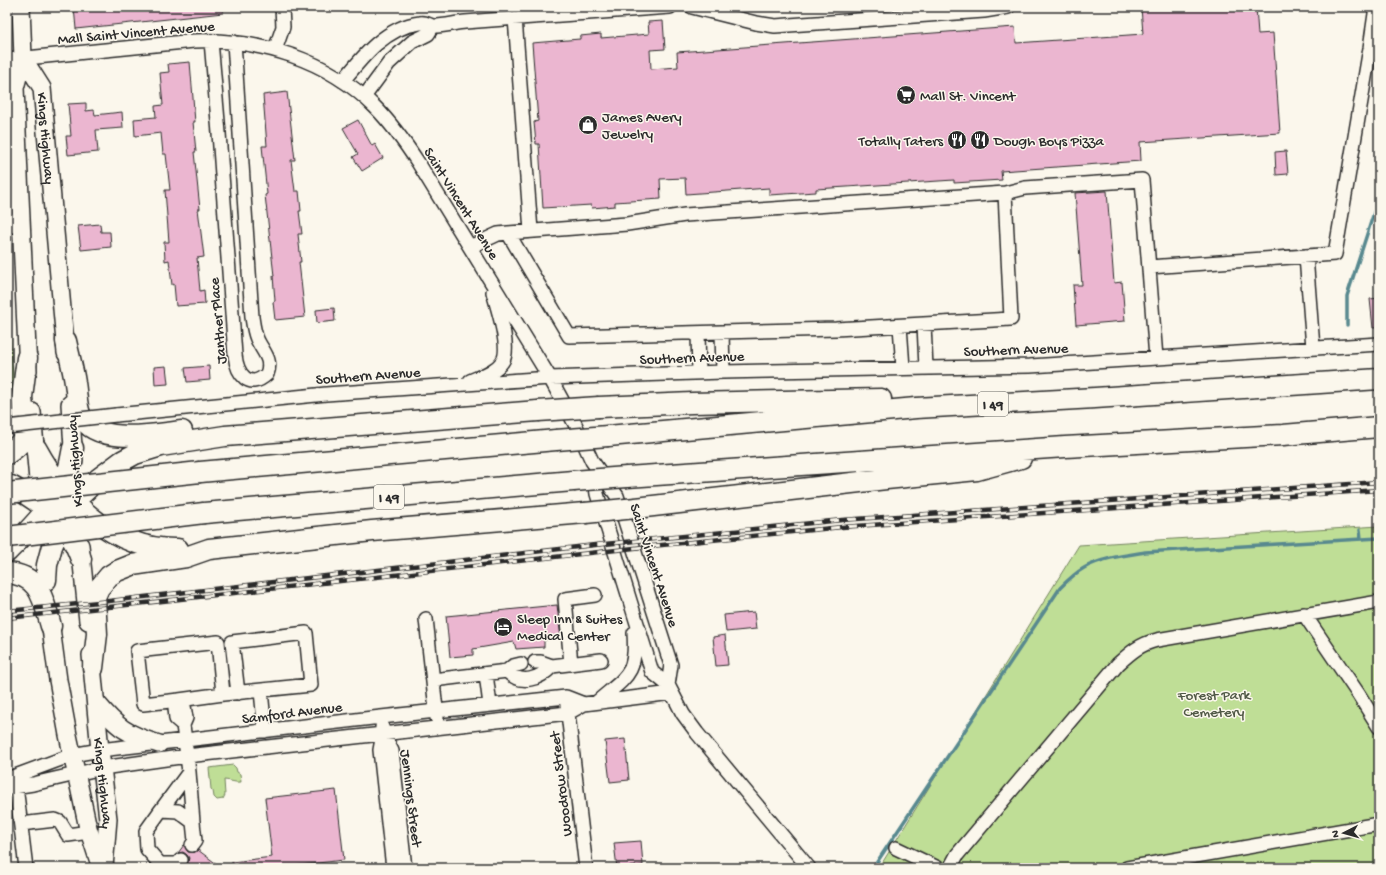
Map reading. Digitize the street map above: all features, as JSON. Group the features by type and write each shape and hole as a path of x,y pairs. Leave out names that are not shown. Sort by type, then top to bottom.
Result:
{"highway":[{"path":"66,341 80,412 86,424 109,435 118,436 193,430 225,436"},
{"path":"7,454 24,439 25,434 22,397 27,358"},
{"name":"I 49","path":"7,493 200,472 916,408 1095,398 1379,379"},
{"path":"46,580 50,551 65,516 76,502 98,479 122,461 135,454 161,446 225,436 599,407 850,399 1095,398"},
{"name":"I 49","path":"7,537 204,513 573,481 1064,446 1283,435 1379,427"},
{"path":"36,448 49,470 61,486 97,522 125,540 138,545 172,550 209,549 372,530 636,508 977,470 1064,446"},
{"path":"7,552 43,510 61,486 67,472 73,448"},
{"path":"7,484 28,495 43,510 61,524 72,537 81,559"},
{"path":"93,668 97,634 96,597 99,588 109,576 116,571 132,565 186,557 209,549"},
{"path":"7,573 26,578 37,587 42,595 51,626"}],"main road":[{"name":"Kings Highway","path":"21,7 15,59 15,88 12,107 13,189 21,232 27,358 43,510 46,580 58,680 72,755 89,832 101,868"},
{"name":"Kings Highway","path":"15,59 42,88 66,341 81,559 108,819 104,868"},
{"path":"96,702 116,725 139,738 159,744"}],"street":[{"path":"275,50 283,27 282,7"},
{"path":"343,81 365,54 384,37 401,28 418,23 425,22 433,26 515,18 670,7"},
{"path":"692,7 756,23 775,26 984,11 1008,7"},
{"path":"1149,267 1335,254 1376,40 1376,7"},
{"path":"515,18 531,231"},
{"path":"364,97 389,63 412,42 428,34 433,26"},
{"name":"Mall Saint Vincent Avenue","path":"15,59 160,44 212,41 258,45 275,50"},
{"name":"Janther Place","path":"212,41 234,355 241,375 248,379 255,380 261,379 267,374 269,362 257,338 252,317 234,42"},
{"name":"Saint Vincent Avenue","path":"275,50 290,54 343,81 364,97 383,115 406,144 470,247 550,378 575,424 592,461 617,496 671,665 670,689"},
{"path":"470,247 498,234 627,224 685,215 1004,193 1025,188 1142,180 1156,358"},
{"path":"508,233 569,336 836,329 1011,319 1004,193"},
{"path":"7,218 21,232"},
{"path":"1306,256 1313,348"},
{"path":"464,384 493,370 503,361 505,357 503,332 489,278"},
{"path":"924,324 926,368"},
{"path":"900,326 903,368"},
{"path":"722,332 723,372"},
{"path":"698,333 699,373"},
{"name":"Southern Avenue","path":"7,427 326,394 550,378 723,372 1030,366 1379,344"},
{"name":"Saint Vincent Avenue","path":"592,461 597,494 652,672 670,689 688,722 808,867"},
{"path":"571,664 565,599 595,595"},
{"path":"950,868 957,855 1115,668 1136,648 1148,642 1379,602"},
{"path":"597,702 623,680 632,667 635,652 633,611"},
{"path":"1304,614 1379,727"},
{"path":"426,619 432,680 439,728"},
{"path":"223,694 218,642 137,651 143,704 179,701 223,694 238,693 311,685 306,633 232,642 238,693"},
{"path":"535,662 541,662 552,666 602,660"},
{"path":"220,666 235,664"},
{"path":"432,680 507,671 513,666 520,664"},
{"path":"507,671 512,677 522,680 536,678 545,674 552,666"},
{"path":"486,674 490,705"},
{"name":"Samford Avenue","path":"12,783 187,756 568,713 584,704 670,689"},
{"path":"260,690 265,731"},
{"name":"Samford Avenue","path":"12,783 72,755 100,750 566,697 584,704"},
{"name":"Woodrow Street","path":"566,697 586,868"},
{"path":"179,701 184,706 186,718 182,725 189,772 196,841 192,845"},
{"name":"Jennings Street","path":"381,717 383,734 380,750 393,868"},
{"name":"Jennings Street","path":"383,734 392,751 405,868"},
{"path":"181,860 177,864 158,866 148,849 146,831 189,772"},
{"path":"12,783 21,824 26,868"},
{"path":"161,810 178,811 193,822"},
{"path":"21,824 55,820 60,822 68,835 89,832"},
{"path":"1127,868 1379,824"},
{"path":"896,848 938,868"}],"green space":[{"path":"7,265 16,415 7,416"},
{"name":"Forest Park Cemetery","path":"1379,526 1379,868 879,868 1079,545"},
{"path":"233,765 240,774 241,782 224,780 225,795 223,799 217,800 211,789 209,768"}],"building":[{"path":"74,7 223,7 223,13 76,29"},
{"name":"Mall St. Vincent","path":"1141,7 1256,7 1258,34 1273,33 1280,133 1140,142 1141,161 1001,171 1002,180 954,183 954,180 816,189 816,192 769,195 769,188 686,194 685,178 660,179 661,199 615,202 615,206 592,208 591,205 543,208 539,144 536,144 534,122 538,121 532,43 580,39 580,36 601,34 601,38 649,34 648,22 663,21 665,49 650,50 651,69 678,67 677,52 1015,27 1016,43 1143,34"},
{"path":"190,62 195,122 193,122 196,152 194,152 200,209 198,209 204,257 197,258 200,291 204,290 205,304 176,306 174,284 172,285 169,260 165,261 164,242 169,242 165,190 170,190 166,154 163,154 161,133 135,136 134,119 156,117 155,106 163,105 160,73 169,72 168,64"},
{"path":"287,92 295,160 291,160 295,191 299,191 301,211 299,211 302,234 298,234 301,262 299,262 305,317 275,320 273,302 275,301 274,276 265,195 267,194 262,146 267,146 263,95"},
{"path":"86,103 86,111 94,110 95,115 122,112 123,128 96,130 98,152 68,155 66,136 71,136 68,104"},
{"path":"358,120 372,146 375,144 383,158 362,171 353,157 358,154 343,128"},
{"path":"1286,151 1288,174 1276,175 1275,152"},
{"path":"1107,191 1114,283 1122,282 1125,321 1076,325 1073,285 1082,285 1075,193"},
{"path":"100,224 101,232 110,232 111,247 81,250 78,226"},
{"path":"1379,298 1379,327 1373,328 1370,299"},
{"path":"334,308 335,321 317,323 316,310"},
{"path":"166,366 168,384 155,385 154,367"},
{"path":"209,366 210,380 187,382 185,368"},
{"name":"Sleep Inn & Suites Medical Center","path":"557,605 561,638 544,640 544,647 516,649 514,642 473,649 473,655 450,657 446,616"},
{"path":"754,612 756,629 726,632 724,615"},
{"path":"725,635 728,665 716,666 713,637"},
{"path":"625,739 629,780 610,782 605,741"},
{"path":"336,790 344,860 274,868 232,868 232,862 272,857 265,798"},
{"path":"641,841 643,865 617,868 614,843"},
{"path":"184,845 188,852 195,852 198,850 222,868 192,868 187,865 189,858 187,855 183,852 178,853"}],"waterway":[{"path":"1347,325 1347,296 1379,197"},
{"path":"1360,530 1361,539"},
{"path":"873,868 1060,588 1081,570 1106,559 1145,552 1379,538"}],"railway":[{"path":"7,611 109,601 595,545 842,520 1379,482"},
{"path":"7,618 652,546 842,527 1379,490"}],"place":[{"name":"Mall St. Vincent","path":"906,95"},
{"name":"James Avery Jewelry","path":"588,125"},
{"name":"Totally Taters","path":"957,140"},
{"name":"Dough Boys Pizza","path":"980,140"},
{"name":"Sleep Inn & Suites Medical Center","path":"503,627"}]}
